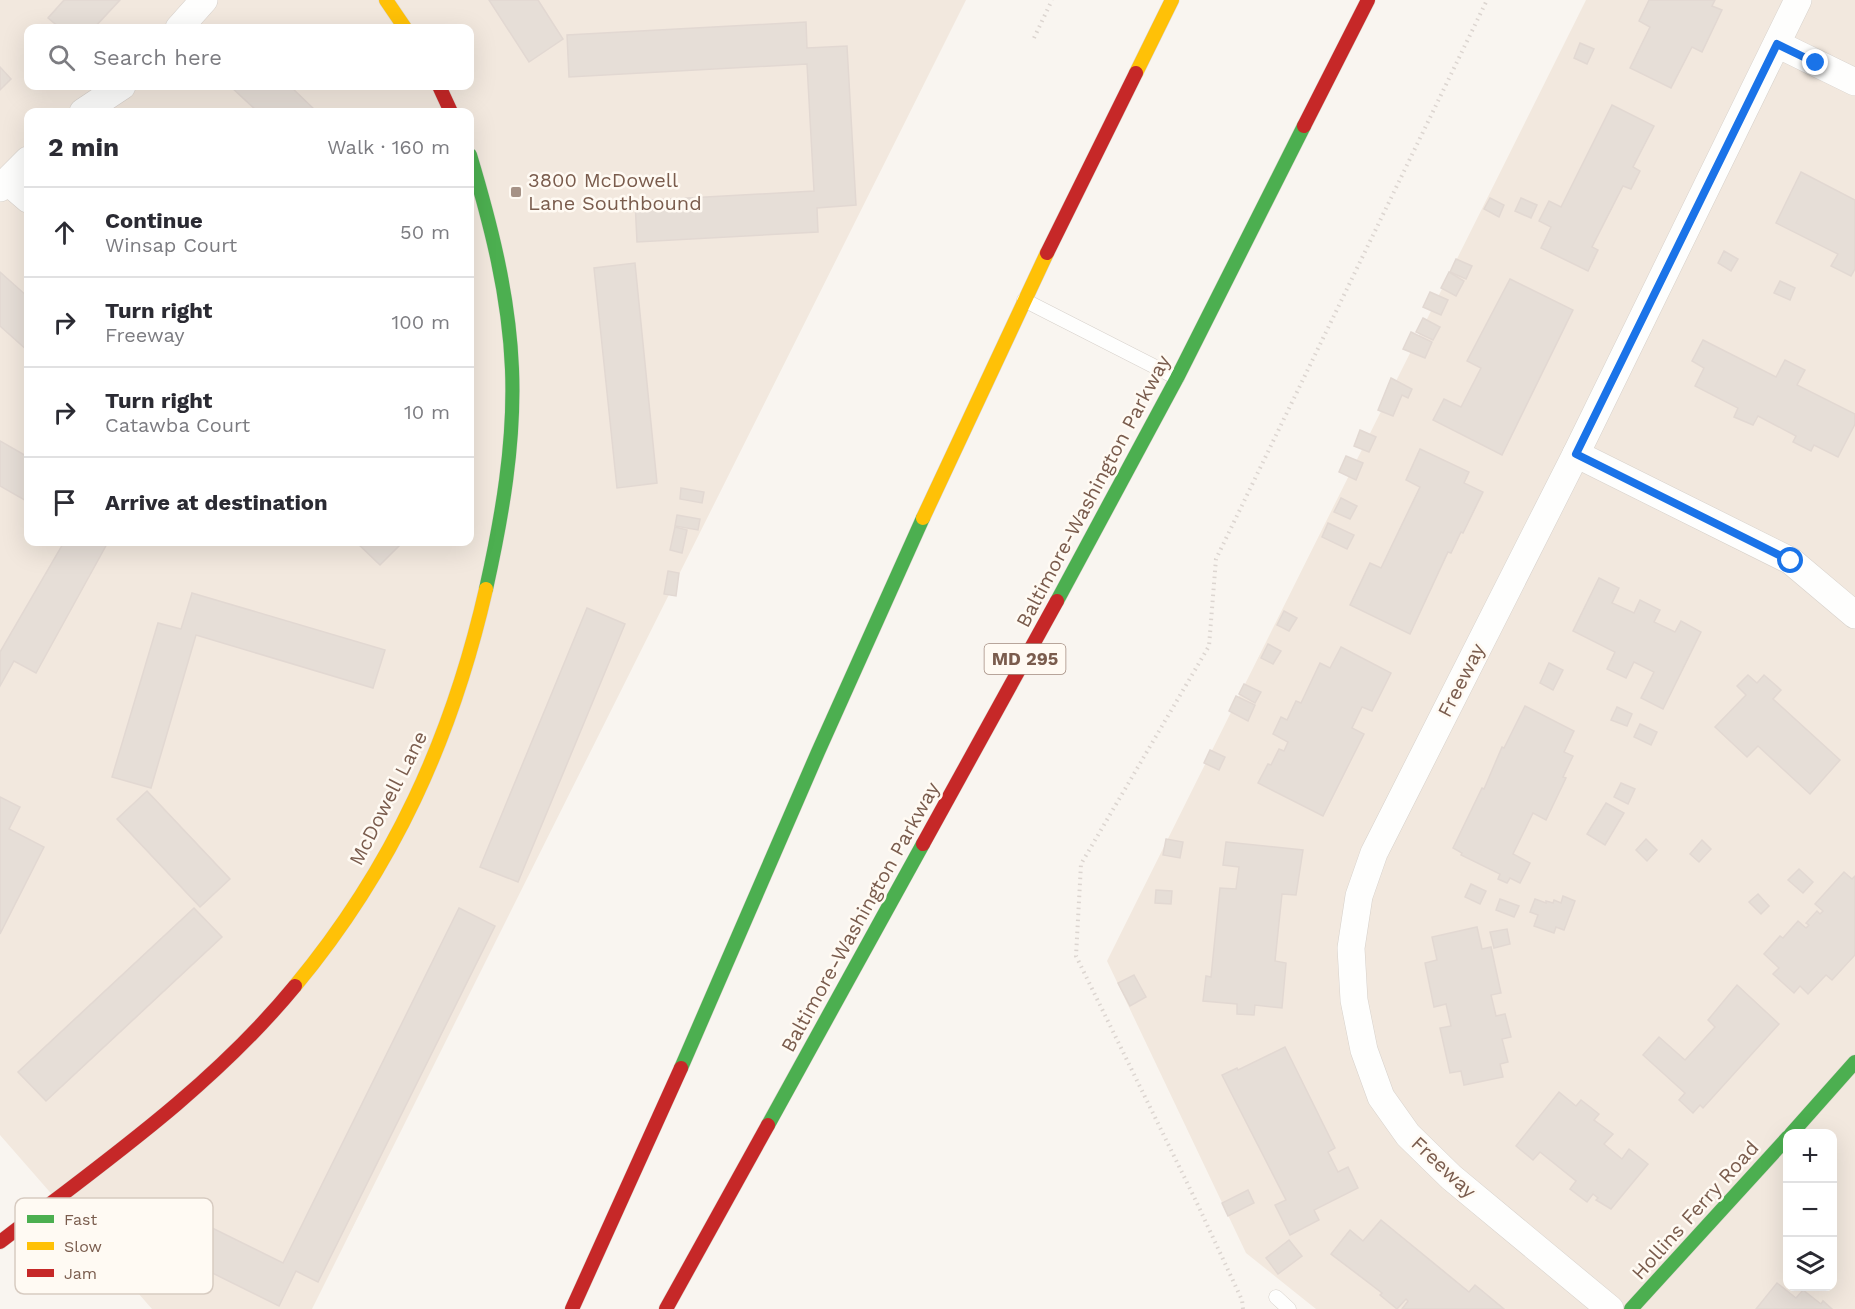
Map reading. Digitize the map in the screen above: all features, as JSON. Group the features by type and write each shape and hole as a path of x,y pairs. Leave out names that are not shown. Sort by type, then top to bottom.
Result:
{"main road":[{"path":"386,0 402,24"},
{"path":"572,1309 677,1078 905,558 1024,300 1172,0"},
{"name":"Baltimore-Washington Parkway","path":"666,1309 1052,610 1177,378 1368,0"},
{"path":"441,90 449,108"},
{"name":"McDowell Lane","path":"57,1198 154,1124 247,1041 298,982 349,913 390,848 430,769 457,696 482,606 500,526 512,448 512,367 503,282 489,219 474,168"},
{"name":"Hollins Ferry Road","path":"1794,1129 1855,1062"},
{"name":"Hollins Ferry Road","path":"1631,1309 1783,1142"},
{"name":"McDowell Lane","path":"0,1242 15,1231"}],"street":[{"path":"183,24 204,0"},
{"name":"Freeway","path":"1610,1309 1451,1178 1408,1135 1381,1097 1364,1050 1354,1000 1351,948 1359,896 1374,852 1576,454 1798,0"},
{"path":"1777,44 1855,82"},
{"path":"89,108 116,90"},
{"path":"24,164 4,184 24,196"},
{"path":"1576,454 1791,561 1855,615"}],"lane":[{"path":"1024,300 1177,378"},
{"path":"1276,1297 1289,1309"}],"path":[{"path":"1034,38 1052,0"},
{"path":"1243,1309 1242,1300 1196,1201 1076,956 1081,864 1209,646 1216,559 1487,0"}],"shaded area":[{"path":"0,0 966,0 312,1309 152,1309 139,1294 213,1294 213,1198 55,1198 0,1135"},
{"path":"1586,0 1855,0 1855,1309 1316,1309 1246,1253 1107,961"}],"building":[{"path":"64,0 120,0 98,24 55,24 48,18"},
{"path":"489,0 538,0 563,39 529,62"},
{"path":"1649,0 1715,0 1712,6 1722,10 1702,52 1692,47 1671,88 1630,68 1650,27 1639,21"},
{"path":"806,22 807,48 847,46 856,205 817,208 818,232 637,242 635,201 814,191 807,64 569,77 567,35"},
{"path":"1580,43 1594,49 1587,64 1574,58"},
{"path":"0,67 11,79 0,90"},
{"path":"234,90 294,90 313,108 254,108"},
{"path":"1612,105 1654,126 1633,167 1640,171 1631,189 1623,186 1592,247 1598,250 1588,271 1541,248 1551,227 1539,221 1549,201 1561,207"},
{"path":"1801,172 1855,200 1855,269 1851,276 1831,266 1838,254 1776,223"},
{"path":"1490,198 1504,205 1499,217 1484,209"},
{"path":"1521,198 1537,205 1531,218 1515,211"},
{"path":"1724,251 1738,259 1731,271 1718,263"},
{"path":"1456,259 1472,266 1466,279 1450,272"},
{"path":"635,263 657,483 617,488 594,268"},
{"path":"0,272 24,293 24,347 0,326"},
{"path":"1449,272 1464,281 1456,296 1441,288"},
{"path":"1510,279 1573,310 1502,455 1433,420 1444,399 1461,407 1481,368 1467,361"},
{"path":"1780,281 1795,288 1790,300 1774,293"},
{"path":"1430,292 1448,300 1441,315 1423,307"},
{"path":"1423,318 1440,327 1433,340 1416,332"},
{"path":"1411,332 1432,342 1425,358 1403,349"},
{"path":"1703,340 1776,377 1785,360 1805,370 1797,385 1855,414 1855,424 1838,457 1814,445 1811,451 1793,442 1796,436 1758,416 1753,425 1734,417 1738,408 1695,386 1704,368 1692,361"},
{"path":"1391,378 1412,389 1408,398 1402,395 1393,416 1378,410"},
{"path":"1360,430 1376,437 1369,452 1354,446"},
{"path":"0,441 24,455 24,500 0,486"},
{"path":"1420,449 1469,472 1464,483 1483,492 1463,533 1461,532 1451,553 1448,552 1410,634 1350,605 1370,563 1381,568 1420,487 1406,480"},
{"path":"1346,456 1363,463 1356,480 1339,472"},
{"path":"681,488 704,492 702,503 680,499"},
{"path":"1341,498 1357,506 1350,519 1334,512"},
{"path":"677,515 700,519 698,530 675,526"},
{"path":"1328,523 1354,535 1347,549 1322,537"},
{"path":"675,527 687,530 682,553 670,550"},
{"path":"62,546 106,546 36,673 14,661 0,686 0,652"},
{"path":"360,546 399,546 380,565"},
{"path":"668,571 679,573 676,596 664,594"},
{"path":"1599,578 1619,588 1612,603 1634,613 1640,600 1660,610 1654,622 1675,632 1681,621 1701,632 1663,709 1641,698 1654,672 1634,662 1626,678 1607,669 1615,652 1573,631"},
{"path":"192,593 385,650 373,688 196,635 151,788 112,777 158,623 181,629"},
{"path":"587,608 625,624 518,882 480,867"},
{"path":"1284,611 1297,618 1289,631 1277,625"},
{"path":"1268,644 1281,651 1273,664 1261,658"},
{"path":"1341,647 1391,673 1372,711 1362,707 1352,728 1364,734 1323,816 1258,783 1268,764 1271,765 1279,749 1284,751 1288,742 1273,734 1281,717 1287,720 1296,701 1301,703 1320,663 1330,668"},
{"path":"1549,663 1563,670 1553,690 1540,683"},
{"path":"1748,675 1757,683 1764,675 1781,690 1773,699 1840,760 1810,794 1758,746 1747,757 1715,727 1746,695 1737,686"},
{"path":"1244,684 1261,692 1255,703 1239,694"},
{"path":"1236,696 1255,705 1248,721 1229,711"},
{"path":"1525,706 1574,731 1564,752 1573,756 1563,777 1566,778 1546,820 1533,813 1513,854 1530,863 1520,883 1510,878 1507,883 1498,879 1500,874 1461,855 1462,853 1453,848 1482,788 1484,789 1502,747 1504,748"},
{"path":"1617,707 1632,714 1627,726 1611,720"},
{"path":"1640,724 1657,732 1651,745 1634,737"},
{"path":"1210,750 1225,757 1219,770 1204,763"},
{"path":"1621,783 1635,789 1628,804 1614,797"},
{"path":"147,791 230,879 200,907 117,819"},
{"path":"0,797 20,807 9,829 44,847 0,934"},
{"path":"1606,803 1624,813 1605,845 1587,834"},
{"path":"1166,839 1183,842 1180,858 1163,855"},
{"path":"1646,839 1657,850 1647,861 1636,850"},
{"path":"1702,840 1711,849 1699,862 1690,854"},
{"path":"1226,842 1303,850 1296,895 1282,894 1275,961 1286,963 1282,1008 1255,1005 1254,1015 1237,1014 1237,1004 1203,1001 1206,976 1211,977 1220,888 1236,889 1239,867 1223,865"},
{"path":"1799,869 1813,882 1803,893 1788,880"},
{"path":"1844,872 1852,879 1855,876 1855,955 1832,980 1826,975 1808,994 1800,986 1794,993 1773,974 1779,968 1764,954 1798,921 1806,928 1809,925 1806,923 1817,911 1820,914 1823,911 1815,904"},
{"path":"1471,884 1486,891 1480,904 1465,897"},
{"path":"1156,890 1172,891 1171,904 1155,903"},
{"path":"1758,894 1769,906 1761,914 1749,902"},
{"path":"1563,896 1575,901 1564,930 1556,927 1554,933 1534,926 1538,915 1530,912 1535,899 1546,903 1546,901 1553,903 1554,900 1561,903"},
{"path":"1500,899 1519,906 1514,917 1496,910"},
{"path":"194,908 222,937 46,1101 18,1072"},
{"path":"459,908 495,926 318,1282 296,1271 279,1306 213,1273 213,1228 283,1263"},
{"path":"1477,927 1482,949 1491,947 1501,993 1491,995 1496,1016 1505,1014 1511,1037 1502,1039 1508,1062 1500,1064 1503,1077 1464,1085 1461,1071 1450,1073 1440,1028 1451,1026 1446,1004 1434,1007 1425,963 1437,960 1432,937"},
{"path":"1507,929 1510,944 1494,948 1490,932"},
{"path":"1134,975 1146,997 1130,1006 1118,983"},
{"path":"1737,985 1779,1024 1703,1108 1700,1105 1693,1113 1679,1100 1685,1093 1643,1055 1659,1037 1685,1060 1715,1027 1708,1020"},
{"path":"1285,1047 1335,1148 1328,1152 1338,1172 1348,1167 1358,1188 1314,1210 1319,1220 1290,1235 1275,1205 1286,1200 1222,1075 1237,1068 1238,1070"},
{"path":"1559,1092 1576,1106 1581,1100 1599,1114 1594,1120 1613,1134 1604,1144 1622,1159 1629,1149 1648,1164 1611,1209 1596,1200 1598,1198 1593,1194 1587,1202 1570,1189 1576,1181 1540,1152 1533,1160 1516,1146"},
{"path":"1248,1190 1254,1203 1228,1216 1222,1203"},
{"path":"1381,1220 1469,1292 1475,1285 1504,1309 1402,1309 1408,1301 1406,1299 1397,1309 1380,1295 1382,1293 1331,1254 1350,1230 1363,1241"},
{"path":"1289,1240 1302,1256 1278,1274 1266,1258"},
{"path":"1777,1283 1783,1288 1783,1291 1787,1291 1796,1298 1804,1291 1821,1304 1823,1301 1832,1309 1756,1309"}],"traffic: fast":[{"path":"1057,601 1177,378 1304,126"},
{"path":"474,169 498,260 507,314 512,369 511,424 506,480 486,589"},
{"path":"681,1068 818,752 923,518"},
{"path":"768,1125 923,844"},
{"path":"1795,1129 1855,1062"},
{"path":"1631,1309 1783,1142"}],"traffic: slow":[{"path":"386,0 402,24"},
{"path":"1136,73 1172,0"},
{"path":"923,518 1047,253"},
{"path":"295,986 330,941 361,895 390,848 414,799 456,697 486,589"}],"traffic: jam":[{"path":"1304,126 1368,0"},
{"path":"1047,253 1136,73"},
{"path":"441,90 449,108"},
{"path":"923,844 1057,601"},
{"path":"58,1198 192,1091 263,1023 295,986"},
{"path":"572,1309 681,1068"},
{"path":"666,1309 768,1125"},
{"path":"0,1242 15,1231"}],"place":[{"name":"3800 McDowell Lane Southbound","path":"516,192"}],"route":[{"path":"1791,561 1576,454 1777,44 1816,63"}]}
